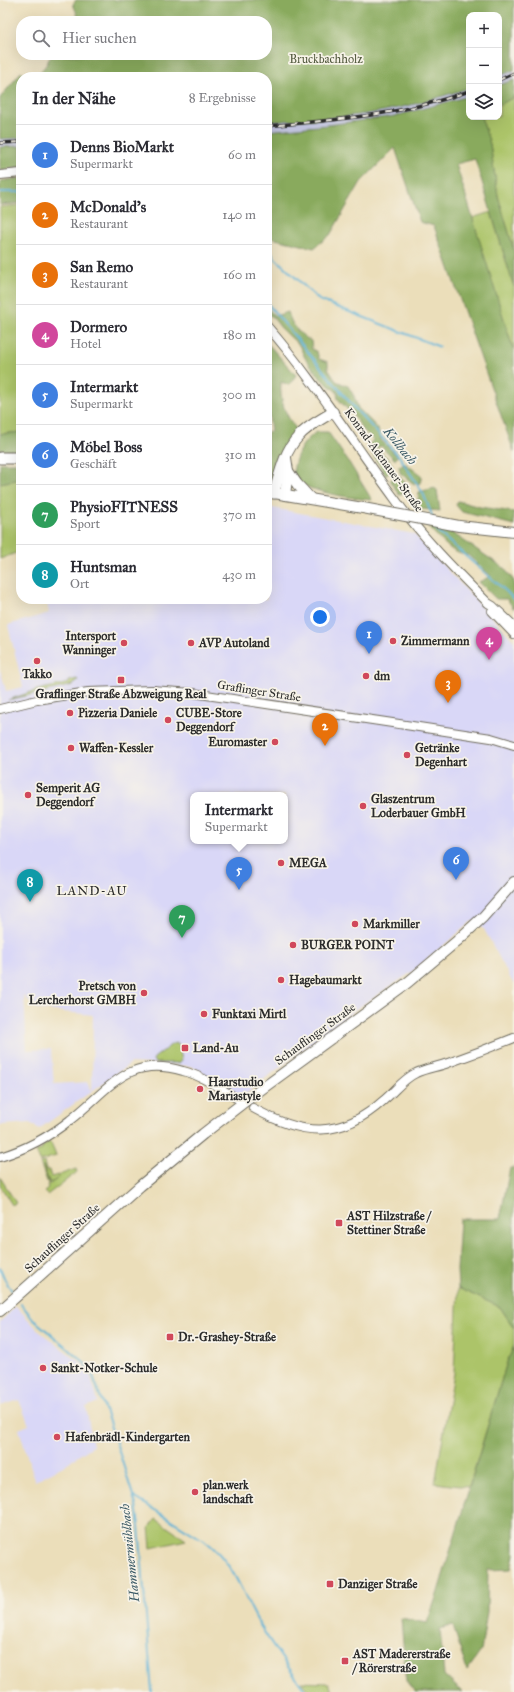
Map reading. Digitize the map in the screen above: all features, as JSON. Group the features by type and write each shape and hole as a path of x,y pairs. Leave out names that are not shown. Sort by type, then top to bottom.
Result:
{"highway":[{"path":"0,458 16,458"}],"main road":[{"path":"275,493 281,467 291,446 299,436 334,412"},
{"path":"286,458 288,471 297,484 311,499"},
{"path":"275,493 288,471"},
{"path":"275,493 459,526 514,532"},
{"name":"Schauflinger Straße","path":"0,1311 140,1186 203,1134 248,1099 408,983 463,936 514,882"}],"street":[{"path":"0,175 16,173"},
{"name":"Konrad-Adenauer-Straße","path":"272,332 290,352 334,412 395,500 444,558 488,603 514,626"},
{"name":"Konrad-Adenauer-Straße","path":"488,603 490,609 514,634"},
{"name":"Graflinger Straße","path":"0,709 50,698 88,692 151,690 206,695 399,724 490,738 514,745"},
{"path":"253,1108 297,1128 308,1130 343,1126 360,1119 384,1100 401,1083 416,1073 458,1060 514,1038"},
{"path":"0,1157 25,1148 48,1136 70,1121 116,1079 142,1068 161,1066 186,1071 238,1099"}],"shaded area":[{"path":"514,70 514,80 502,84 502,75"},
{"path":"466,89 466,97 395,116 272,131 272,122 340,117 398,108"},
{"path":"16,138 16,146 0,147 0,139"},
{"path":"272,508 414,534 514,641 514,985 484,929 472,921 412,972 356,1009 242,1096 191,1066 131,1063 92,1091 39,1129 30,1123 0,1125 0,669 6,691 23,687 8,625 49,613 47,604 272,604","holes":["24,996 37,1009 93,1015 92,1091 88,1082 54,1084 51,1049 27,1050"]},
{"name":"Sankt-Notker-Schule","path":"16,1306 40,1332 81,1363 90,1374 98,1402 86,1407 93,1446 63,1466 35,1481 19,1429 29,1425 19,1400 0,1406 0,1322"}],"green space":[{"name":"Bruckbachholz","path":"76,0 514,0 514,70 502,75 502,12 466,12 466,89 416,104 366,114 333,118 272,122 272,72 40,72 48,60 272,60 272,16 78,16 73,4"},
{"path":"16,78 16,138 0,139 0,98"},
{"path":"514,80 514,97 502,103 502,84"},
{"path":"466,97 466,120 482,120 490,144 498,196 514,250 514,287 475,159 456,164 514,352 514,452 434,226 420,222 395,148 361,182 330,235 314,248 272,238 272,131 395,116"},
{"path":"514,97 514,250 498,196 490,144 482,120 502,120 502,103"},
{"path":"16,146 16,168 0,170 0,147"},
{"path":"16,179 16,203 0,205 0,181"},
{"path":"16,205 16,432 0,434 0,207"},
{"path":"491,212 514,287 514,352 472,218"},
{"path":"288,312 296,329 311,341 312,349 317,352 319,359 328,362 328,369 336,381 348,386 354,396 358,408 378,429 381,440 397,456 395,460 381,446 376,448 388,458 393,466 386,476 367,446 373,440 362,429 355,417 338,399 337,392 321,379 305,358 299,345 272,317 272,313 275,316"},
{"path":"272,349 296,375 289,385 281,382 281,396 284,408 297,430 288,443 275,479 272,482"},
{"path":"16,432 16,451 0,450 0,434"},
{"path":"316,432 328,432 372,500 331,494 309,488 301,484 296,479 294,469 299,451 309,438"},
{"path":"0,463 16,463 16,480 0,483"},
{"path":"406,464 422,476 420,483 414,484 400,473 399,466"},
{"path":"399,476 409,490 399,495 390,480"},
{"path":"16,480 16,553 0,559 0,483"},
{"path":"434,488 437,490 440,511 421,509 417,507 419,492"},
{"path":"458,501 480,507 514,512 514,525 462,512 456,505"},
{"path":"428,527 445,528 504,568 514,581 514,609 507,599 496,599 479,582 491,576 468,555 451,549"},
{"path":"78,680 73,685 8,700 37,690 69,683 69,681"},
{"path":"176,1043 179,1045 182,1060 179,1063 155,1063 153,1060 154,1058 172,1044"},
{"path":"49,1142 51,1143 56,1156 40,1161 36,1151 42,1150 42,1147"},
{"path":"44,1162 46,1170 49,1170 51,1177 58,1175 58,1178 59,1175 76,1169 77,1172 47,1195 44,1192 48,1189 47,1186 57,1179 50,1183 43,1166 49,1183 48,1184 40,1163"},
{"path":"510,1168 514,1168 514,1328 500,1307 458,1288 457,1270 460,1219 500,1219"},
{"path":"0,1177 16,1203 12,1205 0,1185"},
{"path":"458,1288 500,1307 514,1328 514,1346 507,1362 469,1487 435,1483 454,1373"},
{"path":"514,1346 514,1554 511,1569 488,1570 487,1612 481,1651 467,1671 453,1625 440,1629 444,1675 462,1692 415,1692 406,1681 401,1618 427,1623 437,1595 507,1362"},
{"path":"156,1519 186,1540 151,1548 149,1527"},
{"path":"301,1682 326,1683 330,1685 332,1692 309,1692"}],"waterway":[{"name":"Kollbach","path":"0,192 16,192"},
{"path":"272,253 275,258 319,300 440,347"},
{"name":"Kollbach","path":"272,309 358,412 399,456 423,493 433,518"},
{"name":"Kollbach","path":"435,524 438,532 507,592 514,600"},
{"name":"Hammermühlbach","path":"0,1268 12,1291"},
{"name":"Hammermühlbach","path":"21,1304 34,1320 83,1361 92,1373 115,1439 136,1505 152,1692"},
{"path":"134,1497 208,1543 225,1561 237,1579 268,1639 306,1692"}],"railway":[{"path":"502,79 514,73"},
{"path":"272,126 344,119 394,111 420,106 466,92"},
{"path":"0,143 16,142"}],"place":[{"name":"Zimmermann","path":"393,641"},
{"name":"Intersport Wanninger","path":"124,643"},
{"name":"AVP Autoland","path":"191,643"},
{"name":"Denns BioMarkt","path":"369,654"},
{"name":"Dormero","path":"489,660"},
{"name":"Takko","path":"37,661"},
{"name":"dm","path":"366,676"},
{"name":"Graflinger Straße Abzweigung Real","path":"121,680"},
{"name":"San Remo","path":"448,703"},
{"name":"Pizzeria Daniele","path":"70,713"},
{"name":"CUBE-Store Deggendorf","path":"168,720"},
{"name":"Euromaster","path":"275,742"},
{"name":"McDonald's","path":"325,746"},
{"name":"Waffen-Kessler","path":"71,748"},
{"name":"Getränke Degenhart","path":"407,755"},
{"name":"Semperit AG Deggendorf","path":"28,795"},
{"name":"Glaszentrum Loderbauer GmbH","path":"363,806"},
{"name":"MEGA","path":"281,863"},
{"name":"Möbel Boss","path":"456,880"},
{"name":"Intermarkt","path":"239,890"},
{"name":"Huntsman","path":"30,902"},
{"name":"Markmiller","path":"355,924"},
{"name":"PhysioFITNESS","path":"182,938"},
{"name":"BURGER POINT","path":"293,945"},
{"name":"Hagebaumarkt","path":"281,980"},
{"name":"Pretsch von Lercherhorst GMBH","path":"144,993"},
{"name":"Funktaxi Mirtl","path":"204,1014"},
{"name":"Land-Au","path":"185,1048"},
{"name":"Haarstudio Mariastyle","path":"200,1089"},
{"name":"AST Hilzstraße / Stettiner Straße","path":"339,1223"},
{"name":"Dr.-Grashey-Straße","path":"170,1337"},
{"name":"Sankt-Notker-Schule","path":"43,1368"},
{"name":"Hafenbrädl-Kindergarten","path":"57,1437"},
{"name":"plan.werk landschaft","path":"195,1492"},
{"name":"Danziger Straße","path":"330,1584"},
{"name":"AST Madererstraße / Rörerstraße","path":"345,1661"}],"district":[{"name":"LAND-AU","path":"92,891"}]}
